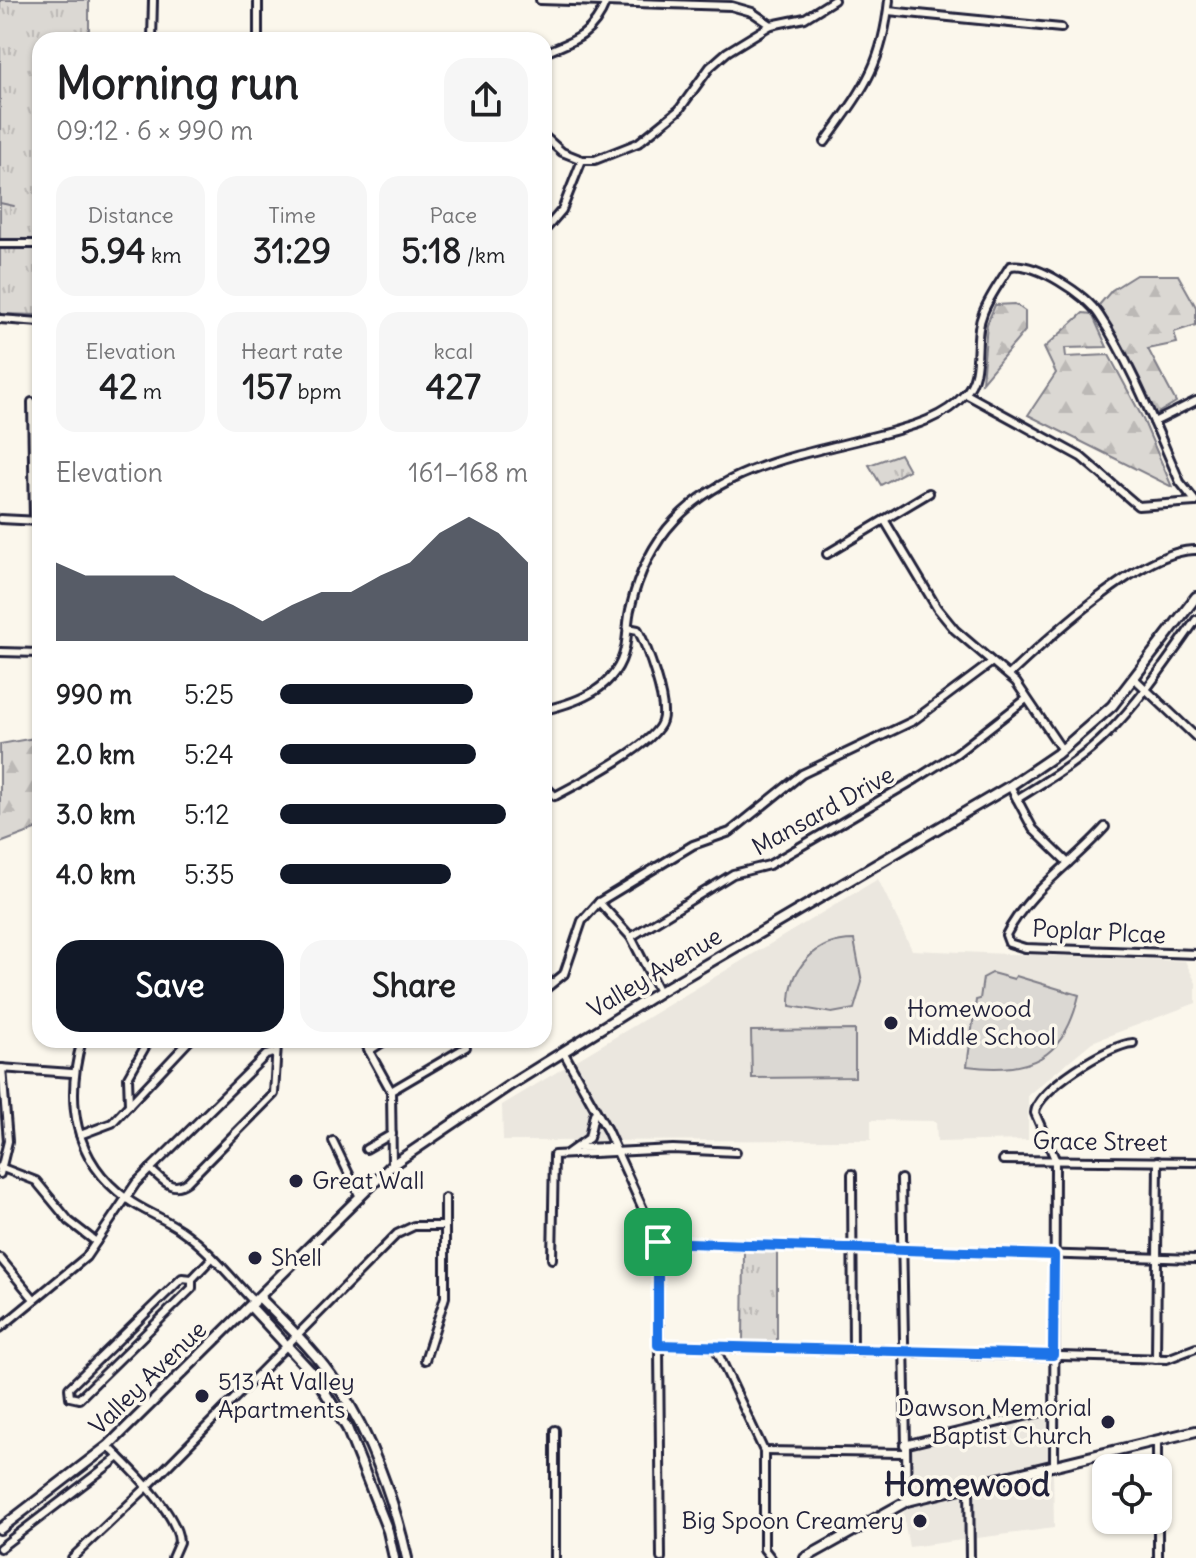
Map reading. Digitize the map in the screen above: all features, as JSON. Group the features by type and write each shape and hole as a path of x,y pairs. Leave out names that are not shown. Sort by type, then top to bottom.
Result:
{"main road":[{"name":"Valley Avenue","path":"0,1529 108,1446 392,1165 659,992 1010,786 1062,750 1135,679 1196,597"},
{"path":"256,1302 297,1336 320,1361 353,1412 399,1525 407,1558"},
{"path":"256,1302 288,1346 315,1376 347,1428 388,1531 394,1558"},
{"path":"805,1558 907,1501 1196,1431"}],"street":[{"path":"152,32 153,0"},
{"path":"258,0 258,32"},
{"path":"540,0 694,2 731,6 752,12 771,25"},
{"path":"552,143 562,152 582,160 613,154 652,134 679,110 710,67 727,52 771,25 805,18 834,0"},
{"path":"825,142 857,98 875,65 886,31 889,0"},
{"path":"552,50 586,36 599,21 606,2"},
{"path":"888,11 1061,28"},
{"path":"552,222 562,210 582,160"},
{"path":"0,244 32,244"},
{"path":"552,707 590,695 607,681 625,650 630,607 651,553 674,521 706,492 763,466 909,428 949,409 966,394 975,379 983,312 1010,266 1029,266 1049,276 1098,313 1154,422 1180,482 1196,502"},
{"path":"0,319 32,321"},
{"path":"966,394 1081,457 1138,506 1196,502"},
{"path":"1154,422 1196,401"},
{"path":"827,554 929,493"},
{"path":"0,519 32,521"},
{"path":"885,521 937,608 955,630 1009,675 1062,750"},
{"path":"1009,675 1091,603 1170,555 1196,550"},
{"path":"1017,799 1074,762 1107,734 1147,689 1196,620"},
{"path":"552,793 555,796 566,791 651,738 662,721 662,704 646,645 638,630 628,628"},
{"path":"0,652 32,653"},
{"path":"552,984 564,974 582,921 599,902 693,845 730,832 802,774 913,721 992,662"},
{"path":"1135,679 1196,737"},
{"name":"Mansard Drive","path":"631,937 733,874 769,865 916,779 957,753 1025,700"},
{"path":"1010,786 1033,829 1068,863 1078,858 1105,827"},
{"name":"Poplar Plcae","path":"1068,863 1019,909 1006,935 1009,943 1025,948 1196,954"},
{"path":"599,902 631,937 659,992"},
{"path":"1054,1465 1055,1159 1036,1115 1040,1098 1109,1049 1133,1043"},
{"path":"80,1048 72,1073 72,1103 80,1135 96,1169 127,1199 183,1231 256,1302"},
{"path":"129,1105 128,1077 144,1048"},
{"path":"80,1135 112,1123 182,1048"},
{"path":"150,1169 172,1187 187,1182 274,1094 276,1048"},
{"path":"368,1048 391,1091 392,1165"},
{"path":"369,1051 374,1048"},
{"path":"391,1091 464,1048"},
{"path":"0,1328 86,1257 150,1169 266,1055 274,1053"},
{"path":"564,1053 609,1137 658,1242 661,1558"},
{"path":"72,1073 1,1068 9,1131 1,1169 36,1181 69,1221 96,1242"},
{"path":"570,1151 589,1138 594,1111"},
{"path":"366,1149 392,1134"},
{"path":"333,1141 359,1195"},
{"path":"552,1259 552,1159 558,1153 609,1147 614,1151 736,1152"},
{"name":"Grace Street","path":"1003,1160 1196,1162"},
{"path":"1156,1359 1158,1161"},
{"path":"852,1174 853,1351"},
{"path":"901,1179 907,1501"},
{"path":"425,1360 445,1297 445,1198"},
{"path":"72,1558 146,1488 397,1234 414,1226 444,1226"},
{"path":"658,1242 1196,1259"},
{"path":"0,1258 34,1299"},
{"path":"192,1279 182,1278 134,1324 69,1388 70,1397 79,1399 192,1288 192,1279 212,1258"},
{"path":"658,1345 1156,1359 1167,1359 1196,1348"},
{"path":"715,1347 764,1451 764,1549 771,1558"},
{"path":"904,1445 1054,1409"},
{"path":"555,1430 555,1558"},
{"path":"1157,1441 1157,1454"},
{"path":"108,1446 146,1488 177,1531 179,1542 172,1558"},
{"path":"764,1451 904,1453"},
{"path":"0,1548 119,1457"},
{"path":"969,1486 970,1558"},
{"path":"1158,1534 1158,1558"}],"shaded area":[{"name":"Homewood Middle School","path":"878,879 912,950 1185,961 1196,983 1196,1003 1092,1042 1028,1095 1028,1140 937,1142 936,1121 871,1120 871,1140 503,1141 502,1105"},
{"path":"1052,1411 1054,1528 909,1547 903,1514 908,1504 906,1446"}],"green space":[{"path":"0,0 89,0 89,32 32,32 32,315 0,314"},
{"path":"1136,275 1178,275 1196,307 1196,325 1174,332 1177,343 1148,349 1176,402 1156,414 1099,305 1112,290"},
{"path":"1015,304 1025,311 1025,331 982,382 987,324 995,305"},
{"path":"1083,313 1092,314 1107,347 1065,348 1066,357 1109,355 1142,417 1172,487 1028,415 1056,373 1044,348"},
{"path":"900,454 909,470 881,485 869,465"},
{"path":"32,738 32,831 0,843 0,744"},
{"path":"854,940 862,982 854,1009 832,1013 790,1006 794,980 807,959 827,945"},
{"path":"992,973 1014,979 1016,976 1079,995 1064,1035 1041,1058 1009,1067 967,1066 976,1000 980,999 983,978"},
{"path":"855,1030 855,1077 752,1078 751,1031"},
{"path":"744,1248 777,1249 777,1343 743,1343"}],"waterway":[{"path":"0,203 14,206"}],"place":[{"name":"Homewood Middle School","path":"891,1023"},
{"name":"Great Wall","path":"296,1181"},
{"name":"Shell","path":"255,1258"},
{"name":"513 At Valley Apartments","path":"202,1396"},
{"name":"Dawson Memorial Baptist Church","path":"1108,1422"},
{"name":"Big Spoon Creamery","path":"920,1521"}],"district":[{"name":"Homewood","path":"967,1485"}],"route":[{"path":"658,1242 1054,1255 1053,1355 658,1345 658,1242"}]}
